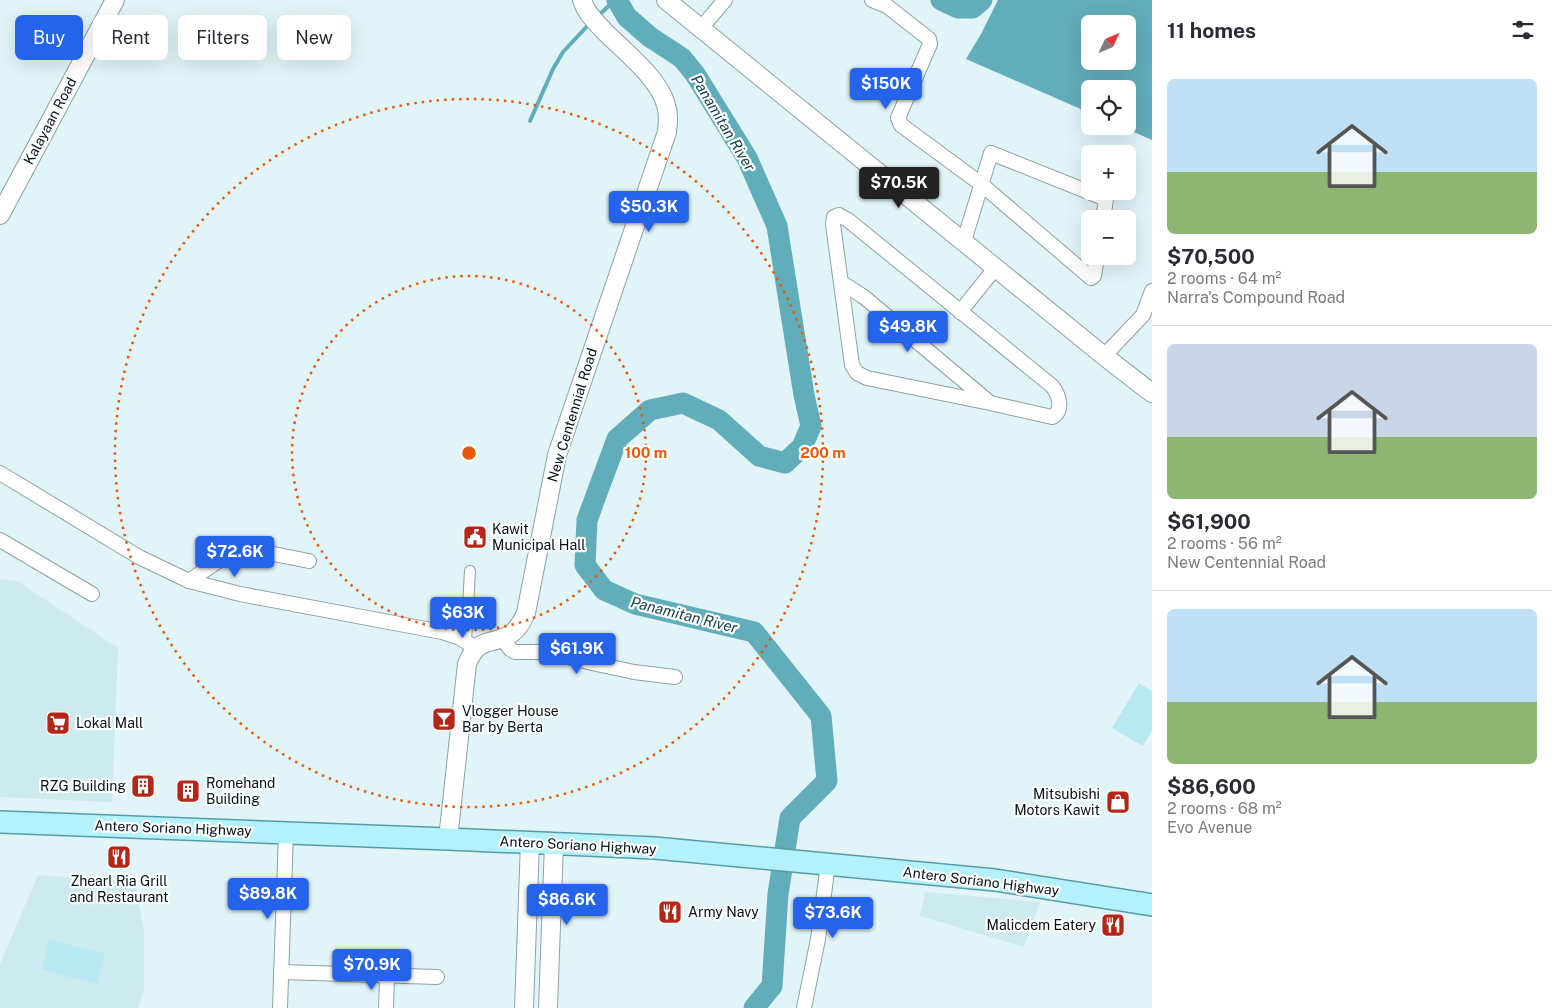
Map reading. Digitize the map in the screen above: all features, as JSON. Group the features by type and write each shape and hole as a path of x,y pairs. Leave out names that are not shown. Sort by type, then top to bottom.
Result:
{"main road":[{"name":"Antero Soriano Highway","path":"0,822 448,838 664,849 995,880 1152,905"}],"street":[{"name":"Kalayaan Road","path":"0,215 115,0"},
{"path":"666,0 1152,393"},
{"path":"701,28 725,0"},
{"path":"872,0 887,6 929,39 930,44 898,118 901,125 981,184 1091,278 1094,276 1096,265"},
{"name":"New Centennial Road","path":"471,644 502,638 516,629 526,613 556,454 667,132 666,104 659,89 590,13"},
{"path":"964,241 991,153 1106,199 1104,210"},
{"path":"839,215 848,220 960,312 1052,386 1059,399 1059,412 1057,415 1052,417 867,378 858,373 852,365 833,224 834,217 839,215"},
{"path":"960,312 996,267"},
{"path":"842,283 864,297 990,403"},
{"path":"1104,356 1143,314 1152,291"},
{"path":"0,473 139,558 189,580 240,594 442,632 471,644"},
{"path":"0,540 92,594"},
{"path":"189,580 236,550 244,548 309,561"},
{"path":"448,838 466,672 470,658 470,571"},
{"path":"502,638 510,649 515,652 549,652 592,664 634,672 675,676"},
{"path":"280,1008 286,832"},
{"path":"524,1008 530,842"},
{"path":"548,1008 554,843"},
{"path":"804,1008 818,939 828,864"},
{"path":"281,972 437,977"},
{"path":"386,1008 387,975"}],"shaded area":[{"path":"998,0 1152,0 1152,140 1136,133 1136,80 1081,80 1081,109 966,59"},
{"name":"Lokal Mall","path":"0,579 17,581 118,648 112,802 0,797"},
{"path":"1139,683 1152,691 1152,731 1143,746 1112,728"},
{"path":"38,875 135,882 144,932 144,991 138,1008 0,1008 0,964"},
{"path":"925,892 1040,902 1024,947 920,916"},
{"path":"49,939 105,954 97,984 42,970"}],"waterway":[{"path":"598,16 615,0"},
{"name":"Panamitan River","path":"617,0 627,17 650,37 682,58 695,74 747,158 777,226 804,395 811,426 802,447 785,463 759,456 719,420 683,403 650,410 617,439 587,520 585,565 604,590 635,604 754,632 821,716 827,781 790,818 778,894 772,986 754,1008"},
{"name":"Panamitan River","path":"941,0 958,8 973,8 982,0"},
{"path":"530,121 553,69 563,52 591,22"}],"place":[{"name":"Kawit Municipal Hall","path":"475,537"},
{"name":"Vlogger House Bar by Berta","path":"444,719"},
{"name":"Lokal Mall","path":"58,723"},
{"name":"RZG Building","path":"143,786"},
{"name":"Romehand Building","path":"188,791"},
{"name":"Mitsubishi Motors Kawit","path":"1118,802"},
{"name":"Zhearl Ria Grill and Restaurant","path":"119,857"},
{"name":"Army Navy","path":"670,912"},
{"name":"Malicdem Eatery","path":"1113,925"}]}
